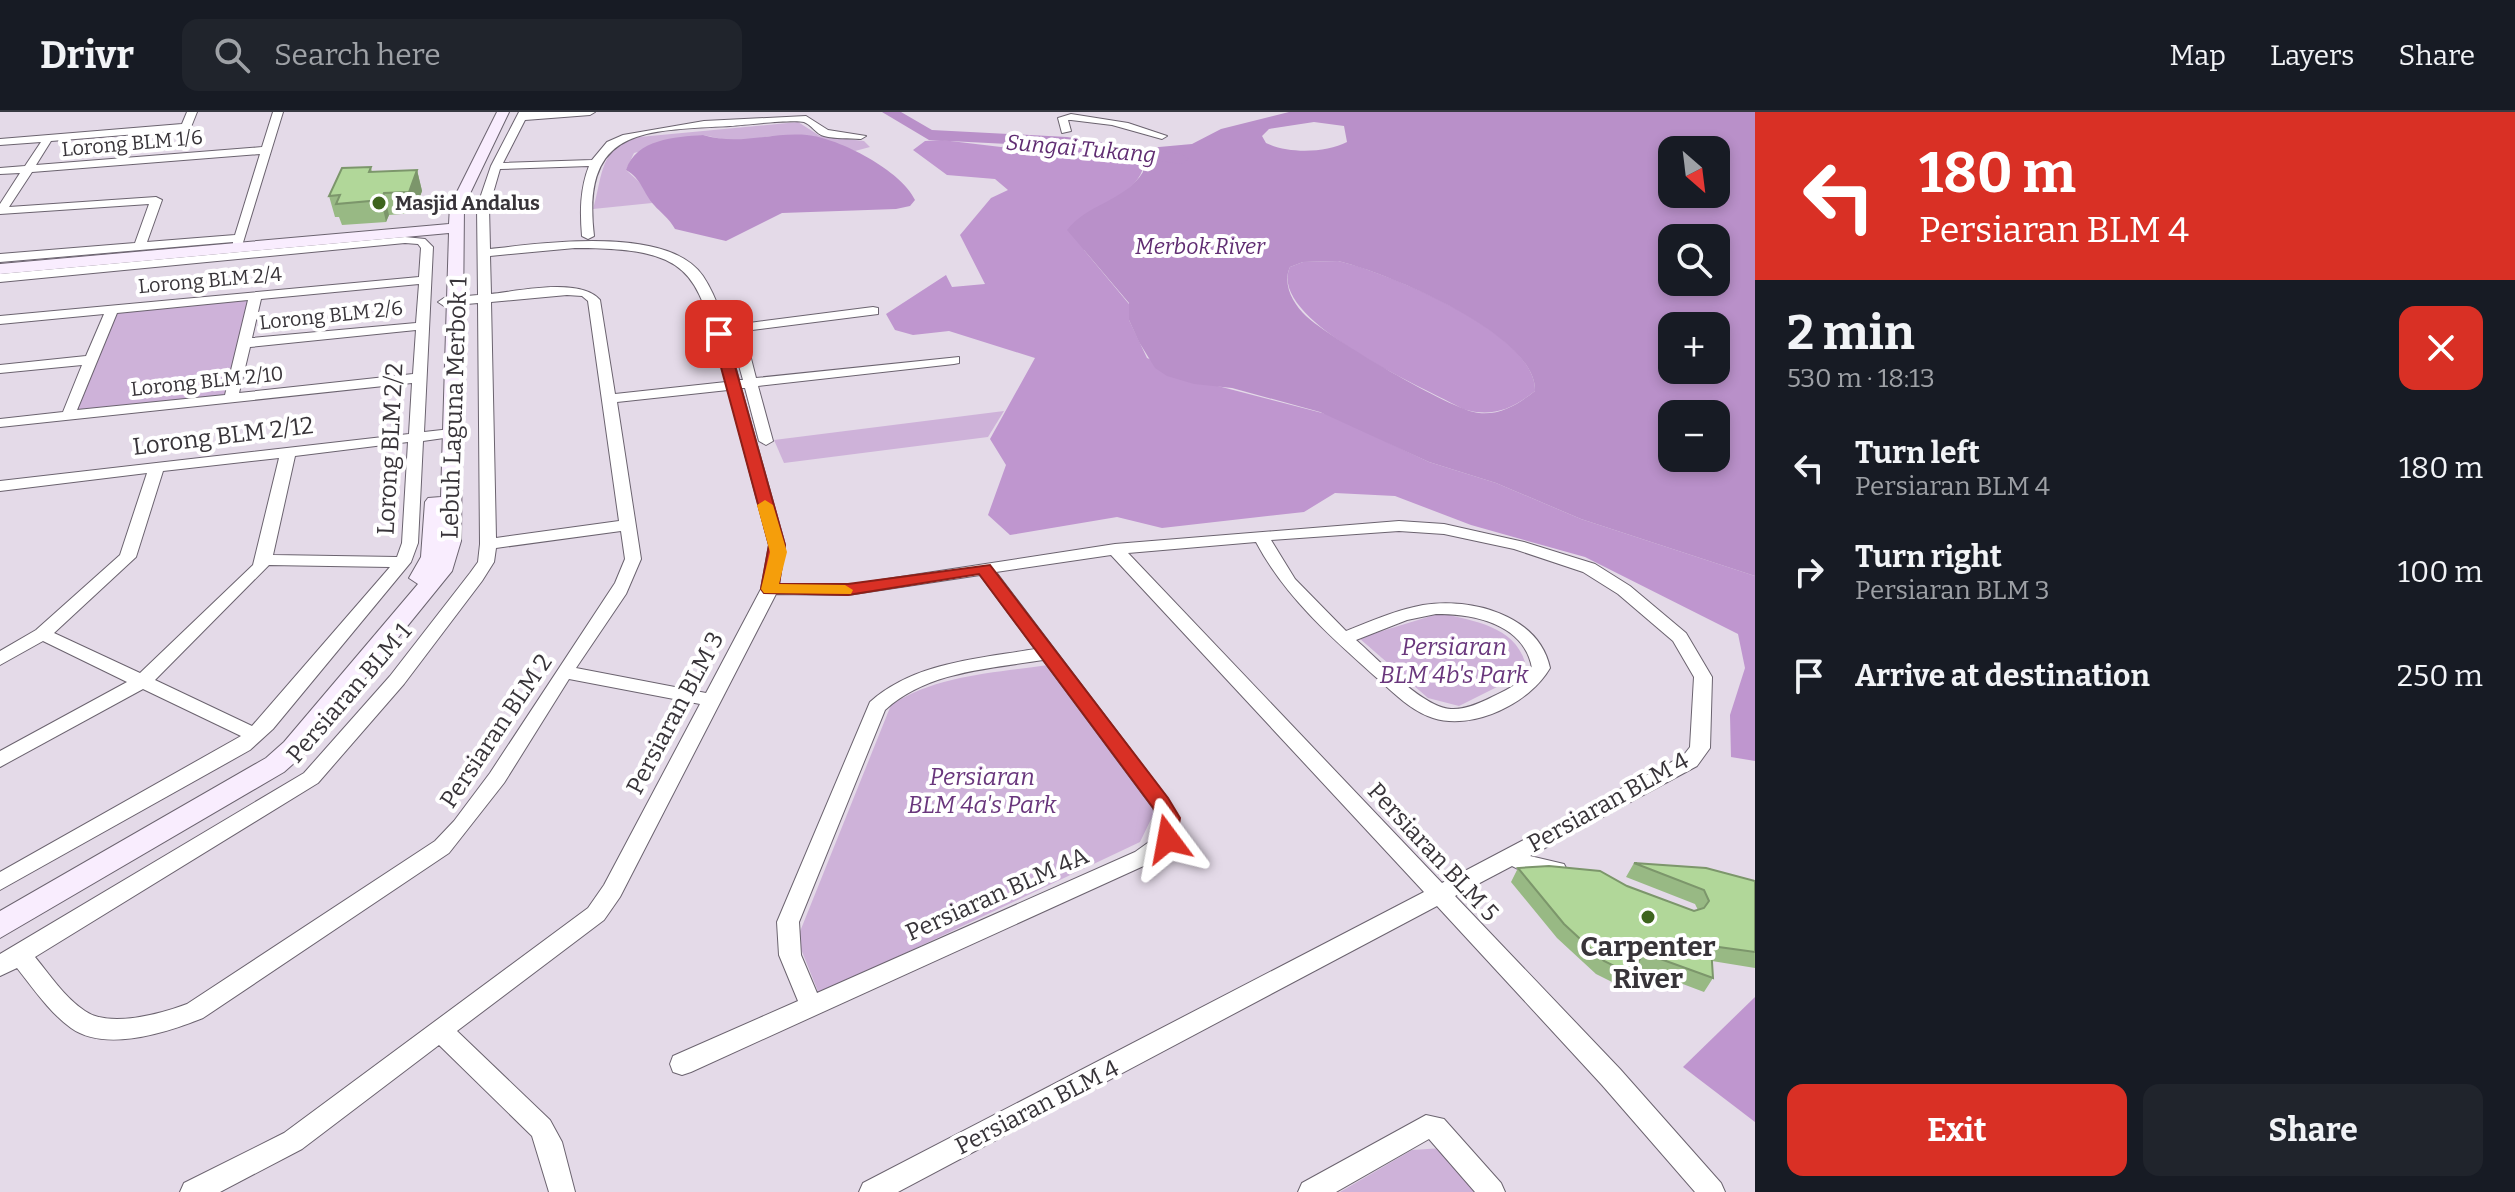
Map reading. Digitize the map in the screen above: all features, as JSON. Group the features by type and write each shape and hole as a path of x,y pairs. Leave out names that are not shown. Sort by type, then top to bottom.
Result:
{"street":[{"path":"0,142 186,127 192,112"},
{"path":"239,239 278,112"},
{"name":"Lebuh Laguna Merbok 1","path":"0,909 243,770 291,733 429,565 435,435 450,302 452,226 447,199 494,112"},
{"name":"Lebuh Laguna Merbok 1","path":"452,226 459,199 503,112"},
{"path":"484,298 483,207 496,166 523,115 590,112"},
{"path":"1066,131 1062,121 1069,116 1109,118 1162,136"},
{"path":"588,236 586,207 596,163 607,148 618,140 654,131 806,119 825,133 861,136"},
{"path":"1,211 48,138"},
{"name":"Lorong BLM 1/6","path":"0,179 26,173 265,154"},
{"path":"496,166 596,163"},
{"name":"Lorong BLM 1/6","path":"0,171 26,173"},
{"path":"1,211 156,200 140,245"},
{"path":"0,264 239,239 452,226"},
{"path":"0,264 140,245 239,239"},
{"name":"Lorong BLM 2/2","path":"0,278 411,240 427,247 418,378 435,435 403,562 255,735 227,756 0,882"},
{"name":"Persiaran BLM 3","path":"193,1192 293,1141 596,914 612,891 770,589 777,545 742,384 705,284 688,265 608,241 482,253"},
{"name":"Lorong BLM 2/4","path":"0,320 424,280"},
{"name":"Persiaran BLM 2","path":"19,954 70,1016 94,1028 146,1027 195,1011 442,847 466,822 631,567 629,525 591,295 567,291 450,302"},
{"path":"231,398 255,296"},
{"name":"Persiaran BLM 1","path":"0,966 311,778 397,680 476,577 486,562 488,544 484,298"},
{"path":"68,416 112,309"},
{"path":"766,441 742,384 739,328 873,311"},
{"name":"Lorong BLM 2/6","path":"245,343 421,326"},
{"path":"0,369 91,360"},
{"path":"610,399 954,360"},
{"name":"Lorong BLM 2/10","path":"0,423 418,378"},
{"name":"Lebuh Laguna Merbok 1","path":"0,926 246,784 293,749 414,606 446,561 450,541 435,435"},
{"name":"Lorong BLM 2/12","path":"0,486 435,435"},
{"path":"0,760 143,681 264,560 288,452"},
{"path":"0,659 42,634 128,557 156,468"},
{"path":"488,544 629,525"},
{"name":"Persiaran BLM 4","path":"770,589 848,590 1115,549 1418,526 1518,545 1574,561 1604,575 1680,637 1703,677 1697,755 1138,1055 872,1192"},
{"path":"1261,536 1290,583 1346,637 1415,701 1451,716 1476,711 1532,683 1541,668 1537,651 1524,635 1503,623 1464,610 1434,609 1346,637"},
{"name":"Persiaran BLM 5","path":"1115,549 1611,1077 1712,1192"},
{"path":"264,560 403,562"},
{"name":"Persiaran BLM 4A","path":"682,1064 1153,853 1168,839 1169,818 1161,804 984,568"},
{"path":"42,634 255,735"},
{"path":"812,1007 789,957 786,937 788,922 877,707 904,684 1047,653"},
{"path":"564,672 711,700"},
{"path":"1510,855 1536,868 1584,872"},
{"path":"442,1032 541,1128 549,1142 562,1192"},
{"path":"1311,1192 1426,1127 1435,1127 1443,1134 1492,1192"}],"green space":[{"path":"798,122 820,136 864,141 870,147 855,151 809,135 771,136 736,142 703,135 634,153 626,170 647,189 652,203 593,209 607,160 619,144 629,138"},
{"path":"250,299 226,395 75,411 116,312"},
{"path":"1004,411 988,437 784,463 774,440"},
{"name":"Persiaran BLM 4b's Park","path":"1441,613 1491,627 1512,640 1525,662 1517,677 1459,706 1428,698 1359,638"},
{"name":"Persiaran BLM 4a's Park","path":"1048,665 1156,809 1140,842 819,994 797,939 891,705 947,681"},
{"path":"1443,1148 1475,1192 1340,1192 1412,1150"}],"shaded area":[{"path":"925,141 1001,147 1019,144 1085,148 1126,154 1144,162 1133,185 1095,210 1084,250 1129,304 1129,320 1147,358 1214,385 1330,415 1429,462 1496,483 1581,519 1755,576 1755,761 1731,757 1730,715 1745,668 1738,634 1585,557 1471,525 1395,496 1335,493 1304,512 1162,528 1117,517 1010,535 988,515 1006,465 990,439 1035,358 949,331 913,335 895,330 886,314 946,275 952,287 985,284 960,235 991,198 1008,190 995,179 947,175 913,150"},
{"path":"1338,261 1422,292 1486,327 1512,348 1529,369 1535,391 1501,410 1473,412 1353,350 1324,330 1302,309 1289,287 1290,267 1303,262"},
{"path":"1755,997 1755,1122 1683,1067"}],"water":[{"name":"Merbok River","path":"1289,112 1755,112 1755,576 1581,519 1496,483 1429,462 1320,412 1232,388 1194,384 1167,376 1155,368 1129,320 1129,303 1067,230 1075,221 1135,182 1143,172 1142,156 1148,148 1192,144 1221,129","holes":["1314,122 1344,126 1347,142 1318,150 1296,150 1275,147 1266,143 1262,136 1269,129","1338,261 1422,292 1486,328 1512,348 1529,370 1535,391 1502,410 1479,413 1418,387 1339,340 1301,311 1293,300 1287,280 1290,267 1303,262"]},
{"path":"703,135 729,139 793,135 820,137 852,149 884,167 908,189 915,200 910,206 896,209 782,213 726,241 675,229 636,178 626,170 638,152 647,146 669,139"}],"building":[{"path":"371,167 369,172 417,170 409,192 384,193 381,200 336,204 340,195 329,196 342,168"},
{"name":"Carpenter River","path":"1634,863 1706,868 1755,881 1755,952 1711,946 1713,978 1644,953 1630,974 1604,961 1564,924 1518,868 1549,866 1600,871 1627,886 1694,911 1704,908 1709,901 1704,890"}],"waterway":[{"name":"Sungai Tukang","path":"890,112 929,135 1067,142 1181,159"}],"slow traffic":[{"path":"765,505 778,552 770,589 845,590"}],"place":[{"name":"Masjid Andalus","path":"379,203"},
{"name":"Carpenter River","path":"1648,917"}],"route":[{"path":"719,334 777,545 770,589 848,590 984,568 1161,804 1169,818 1171,830 1168,839"}]}
